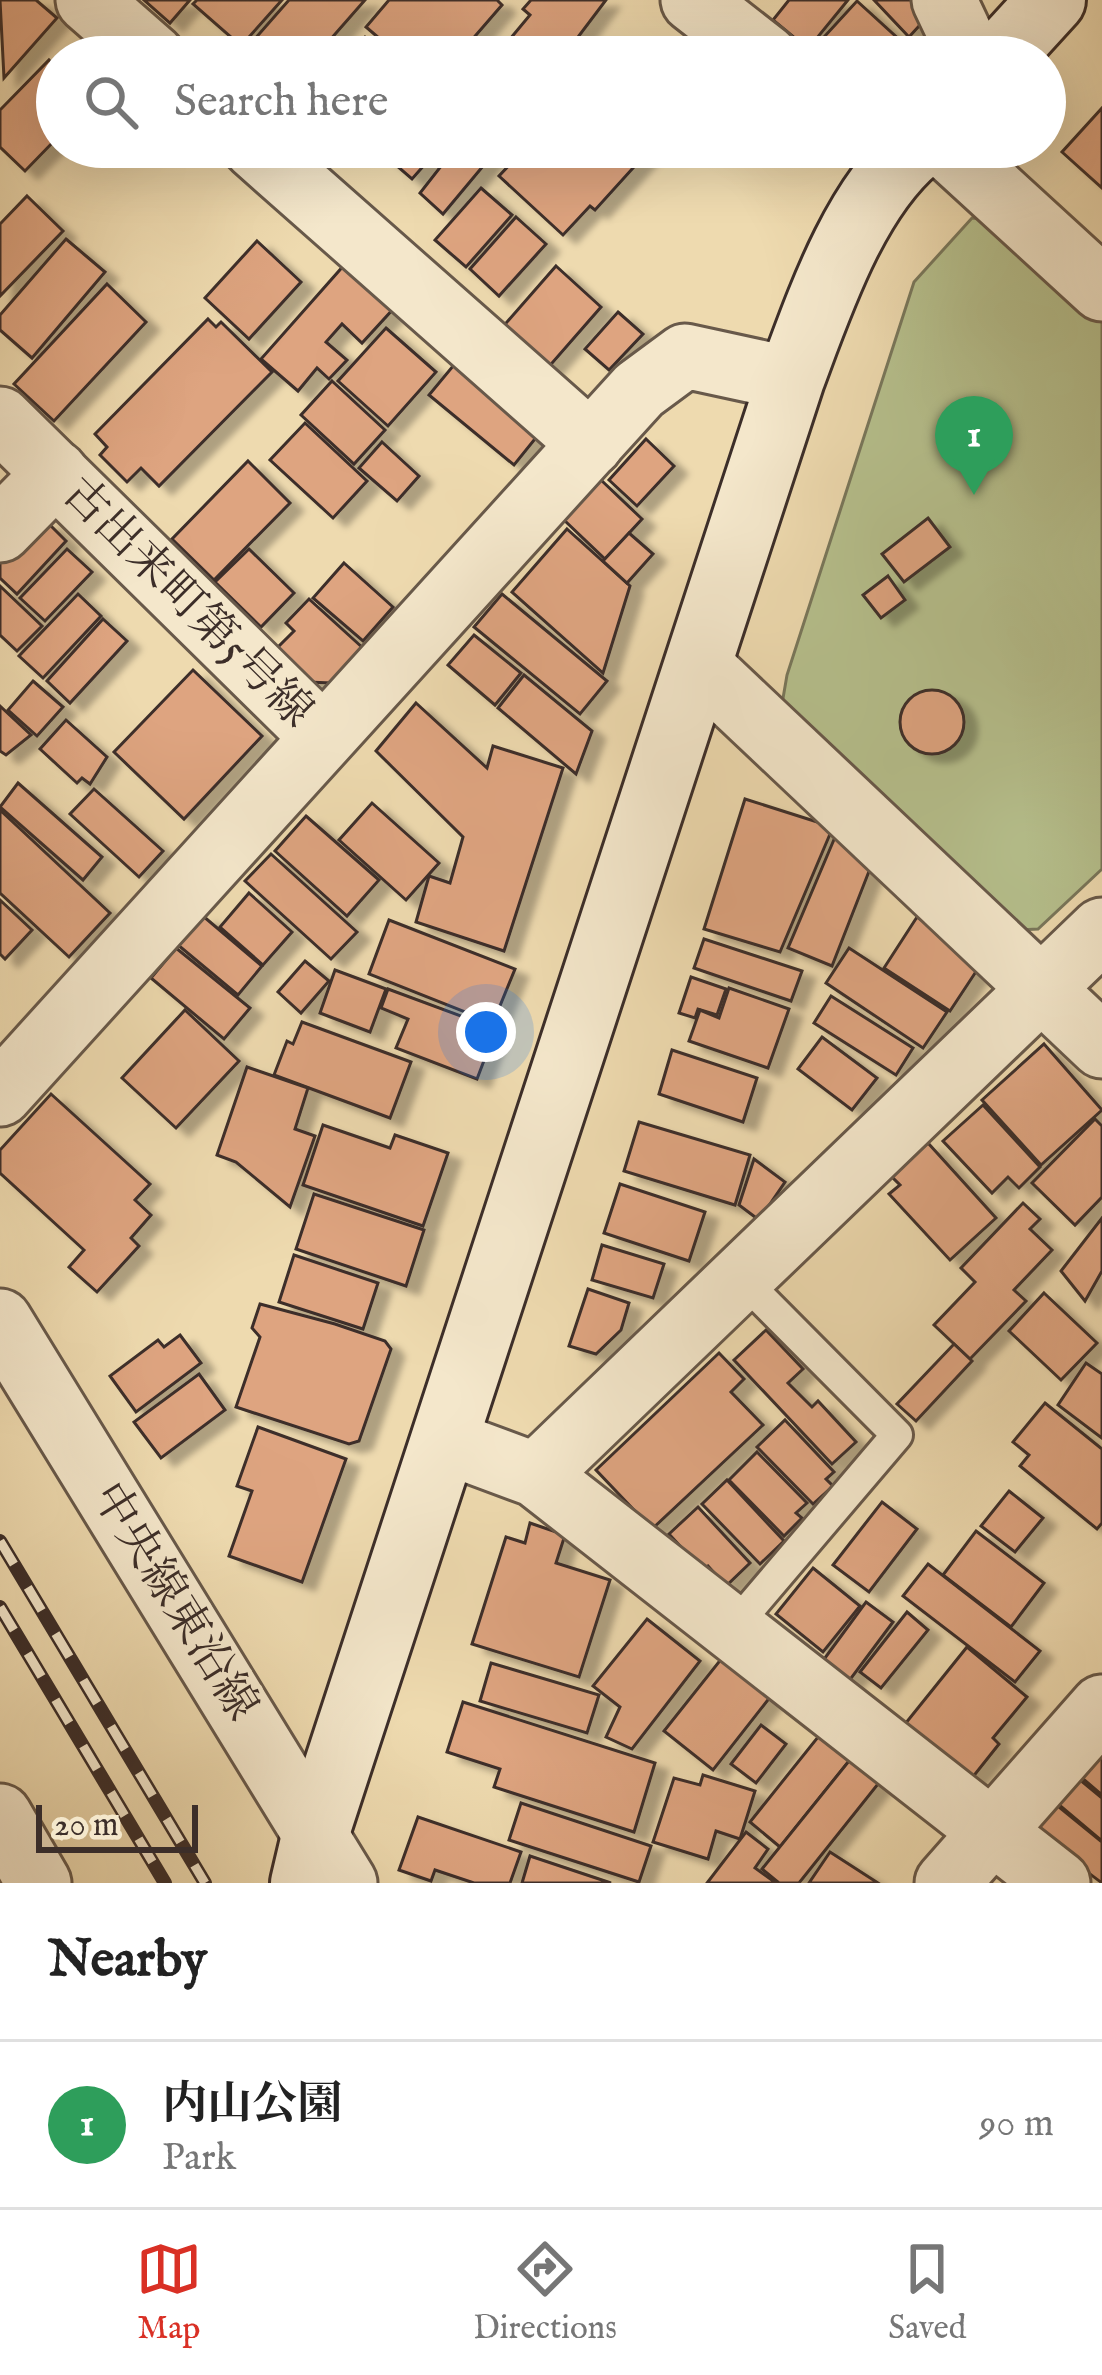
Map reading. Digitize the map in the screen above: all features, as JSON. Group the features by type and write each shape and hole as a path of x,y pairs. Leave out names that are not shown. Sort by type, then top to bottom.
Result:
{"street":[{"path":"88,0 129,36"},
{"path":"693,0 739,36"},
{"path":"944,0 961,36"},
{"path":"1019,36 1052,0"},
{"path":"279,168 592,444"},
{"path":"322,1866 447,1442 791,379 832,271 900,168"},
{"path":"935,168 1102,289"},
{"path":"0,1094 639,390 685,356 791,379"},
{"name":"古出来町第5号線","path":"0,419 323,737"},
{"path":"0,530 56,472"},
{"path":"701,667 1102,1046"},
{"path":"536,1475 1102,930"},
{"name":"中央線東沿線","path":"0,1322 322,1866"},
{"path":"447,1442 536,1475 1058,1883"},
{"path":"947,1883 1102,1707"},
{"path":"0,1816 39,1883"}],"lane":[{"path":"732,1629 896,1436 741,1278"}],"green space":[{"path":"972,218 993,220 1102,318 1102,869 1038,929 1018,930 781,710 787,675 914,282"}],"building":[{"path":"0,0 36,0 57,18 36,36 4,78"},
{"path":"144,0 190,0 170,23"},
{"path":"197,0 282,0 250,36 230,36 193,4"},
{"path":"289,0 365,0 333,36 257,36"},
{"path":"389,0 497,0 502,5 475,36 376,36 366,27"},
{"path":"531,0 606,0 579,36 512,36 530,15 523,9"},
{"path":"789,0 848,0 819,36 792,36 773,20"},
{"path":"874,0 924,0 930,14 908,36"},
{"path":"857,1 895,36 825,36"},
{"path":"36,73 36,160 25,171 0,147 0,110"},
{"path":"1102,108 1102,188 1066,156 1066,148"},
{"path":"399,168 422,168 412,179"},
{"path":"440,168 481,168 443,214 420,193"},
{"path":"506,168 633,168 595,210 590,206 563,235 499,176"},
{"path":"481,188 512,215 466,267 435,240"},
{"path":"27,196 63,231 0,296 0,224"},
{"path":"516,217 546,244 499,296 470,269"},
{"path":"66,239 105,272 32,358 0,330 0,315"},
{"path":"257,241 301,282 249,339 205,298"},
{"path":"346,263 395,307 362,343 342,324 326,342 347,360 329,379 317,368 298,391 261,359"},
{"path":"556,266 601,307 546,370 500,330"},
{"path":"107,284 146,322 54,421 14,384"},
{"path":"618,312 643,334 609,370 585,349"},
{"path":"208,319 216,327 221,322 272,372 159,486 141,468 127,482 100,455 107,447 95,434"},
{"path":"386,328 436,372 388,426 338,381"},
{"path":"458,360 543,429 514,465 429,395"},
{"path":"332,381 385,430 354,464 301,415"},
{"path":"305,423 367,481 333,518 270,460"},
{"path":"646,439 674,466 637,506 609,480"},
{"path":"382,442 419,476 397,501 359,468"},
{"path":"248,461 290,503 214,580 172,539"},
{"path":"601,480 642,519 605,559 564,520"},
{"path":"928,518 950,547 904,582 882,554"},
{"path":"47,522 66,541 17,594 0,578 0,555"},
{"path":"567,529 630,586 603,673 512,592"},
{"path":"629,533 653,554 627,583 603,561"},
{"path":"67,549 92,572 45,621 20,598"},
{"path":"249,549 294,593 261,627 215,582"},
{"path":"344,563 393,607 363,641 313,598"},
{"path":"888,576 905,600 881,618 863,595"},
{"path":"0,586 42,626 17,651 0,635"},
{"path":"78,594 101,616 43,678 19,656"},
{"path":"502,594 607,681 580,714 474,627"},
{"path":"309,599 364,649 332,683 307,682 274,651 294,631 286,623"},
{"path":"103,619 127,641 70,703 47,681"},
{"path":"474,635 521,673 495,705 448,665"},
{"path":"193,670 262,736 184,819 114,752"},
{"path":"524,675 592,731 576,774 498,708"},
{"path":"33,681 63,707 37,736 8,710"},
{"path":"932,690 955,699 964,722 955,745 932,754 909,745 900,722 909,699"},
{"path":"416,703 487,768 493,746 563,768 504,951 416,922 429,876 450,883 463,837 376,751"},
{"path":"0,706 31,735 6,755 0,751"},
{"path":"66,720 107,757 90,784 82,778 77,783 40,749"},
{"path":"18,783 102,857 83,880 0,807"},
{"path":"94,789 163,851 139,877 70,814"},
{"path":"745,799 833,827 780,952 704,929"},
{"path":"372,803 439,863 406,900 339,840"},
{"path":"0,810 110,913 69,957 0,893"},
{"path":"306,816 379,880 347,916 275,851"},
{"path":"841,823 875,856 832,966 788,948"},
{"path":"271,854 357,932 331,959 245,881"},
{"path":"249,893 292,932 263,965 220,927"},
{"path":"0,900 32,930 5,959 0,954"},
{"path":"203,916 262,966 238,995 178,945"},
{"path":"917,917 983,961 950,1011 884,968"},
{"path":"389,920 515,969 493,1023 369,974"},
{"path":"704,939 802,971 791,1001 694,968"},
{"path":"176,948 250,1008 224,1039 151,978"},
{"path":"849,948 947,1012 923,1048 826,983"},
{"path":"305,961 329,981 301,1013 278,992"},
{"path":"335,970 386,989 370,1032 320,1013"},
{"path":"691,977 726,989 717,1015 698,1009 695,1018 679,1013"},
{"path":"729,988 789,1009 768,1068 689,1041 700,1010 719,1018"},
{"path":"388,989 496,1029 477,1079 396,1048 408,1019 381,1008"},
{"path":"831,996 913,1048 896,1075 814,1023"},
{"path":"185,1010 239,1061 176,1128 122,1078"},
{"path":"302,1022 411,1062 390,1118 274,1075 287,1041 293,1044"},
{"path":"822,1037 877,1078 852,1110 798,1069"},
{"path":"1044,1044 1102,1110 1041,1165 982,1100"},
{"path":"672,1050 757,1078 743,1122 659,1094"},
{"path":"247,1067 308,1088 295,1129 315,1136 290,1207 236,1162 217,1155"},
{"path":"51,1094 150,1184 135,1200 151,1215 131,1238 139,1246 97,1292 69,1267 84,1250 0,1173 0,1150"},
{"path":"983,1105 1040,1167 1019,1188 1008,1177 992,1193 943,1141"},
{"path":"1095,1119 1102,1126 1102,1197 1075,1225 1032,1183"},
{"path":"639,1122 750,1155 735,1205 624,1171"},
{"path":"323,1125 390,1148 395,1135 448,1153 423,1226 303,1185"},
{"path":"928,1143 996,1218 950,1260 889,1194 900,1185 891,1176"},
{"path":"754,1159 785,1182 759,1220 739,1205"},
{"path":"620,1184 705,1212 689,1261 604,1233"},
{"path":"314,1194 424,1230 406,1286 296,1249"},
{"path":"1023,1203 1040,1219 1030,1229 1052,1250 1014,1290 1026,1301 970,1359 934,1325 975,1282 961,1268"},
{"path":"1102,1218 1102,1271 1085,1301 1061,1271"},
{"path":"602,1245 664,1264 653,1298 592,1280"},
{"path":"294,1255 378,1283 363,1329 279,1302"},
{"path":"588,1289 629,1303 621,1330 596,1354 569,1346"},
{"path":"1044,1293 1097,1343 1061,1380 1009,1331"},
{"path":"260,1304 385,1341 391,1349 359,1441 349,1444 236,1407 260,1337 252,1328"},
{"path":"766,1330 803,1369 788,1383 812,1407 818,1401 856,1442 832,1464 734,1360"},
{"path":"180,1335 201,1363 136,1412 110,1376 158,1340 164,1347"},
{"path":"954,1344 972,1361 916,1421 897,1404"},
{"path":"719,1353 744,1379 731,1392 763,1425 652,1529 596,1470"},
{"path":"1086,1363 1102,1374 1102,1438 1058,1405"},
{"path":"199,1374 225,1410 161,1458 134,1422"},
{"path":"1045,1403 1102,1449 1102,1523 1097,1529 1020,1466 1029,1455 1013,1442"},
{"path":"785,1420 834,1472 826,1479 833,1486 813,1504 757,1447"},
{"path":"258,1427 346,1459 302,1582 229,1556 252,1491 237,1486"},
{"path":"757,1452 807,1503 796,1513 802,1518 784,1536 729,1480"},
{"path":"727,1480 784,1541 760,1564 702,1504"},
{"path":"1009,1491 1043,1518 1015,1552 981,1526"},
{"path":"882,1502 917,1529 869,1592 833,1565"},
{"path":"698,1507 750,1563 726,1586 708,1566 702,1570 669,1534"},
{"path":"530,1523 565,1535 556,1563 610,1580 579,1677 472,1644 506,1537 525,1543"},
{"path":"976,1531 1044,1583 1011,1627 943,1575"},
{"path":"928,1564 1040,1651 1015,1682 903,1596"},
{"path":"813,1568 860,1606 823,1652 776,1614"},
{"path":"866,1602 893,1622 849,1681 822,1662"},
{"path":"907,1612 928,1630 881,1688 860,1672"},
{"path":"647,1619 700,1661 632,1749 606,1737 620,1707 593,1686"},
{"path":"967,1647 1027,1697 993,1738 999,1744 968,1783 901,1729"},
{"path":"722,1658 771,1696 713,1770 664,1731"},
{"path":"491,1663 599,1695 587,1733 480,1701"},
{"path":"463,1702 655,1763 634,1832 494,1787 500,1769 447,1752"},
{"path":"761,1725 786,1744 756,1783 731,1764"},
{"path":"822,1732 853,1756 780,1847 750,1822"},
{"path":"1102,1753 1102,1795 1075,1772"},
{"path":"853,1756 882,1779 799,1883 779,1883 762,1869"},
{"path":"703,1775 755,1791 740,1839 716,1831 708,1859 653,1842 674,1778 700,1785"},
{"path":"1079,1779 1102,1798 1102,1841 1058,1804"},
{"path":"1048,1798 1102,1842 1102,1883 1042,1838 1034,1816"},
{"path":"521,1803 651,1846 639,1882 509,1840"},
{"path":"418,1817 521,1852 510,1883 474,1883 435,1870 431,1881 399,1870"},
{"path":"746,1832 768,1849 755,1868 776,1883 707,1883"},
{"path":"830,1852 878,1883 809,1883"},
{"path":"530,1856 611,1883 522,1883"}],"railway":[{"path":"0,1541 205,1883"},
{"path":"0,1607 165,1883"}],"place":[{"name":"内山公園","path":"974,495"}]}
